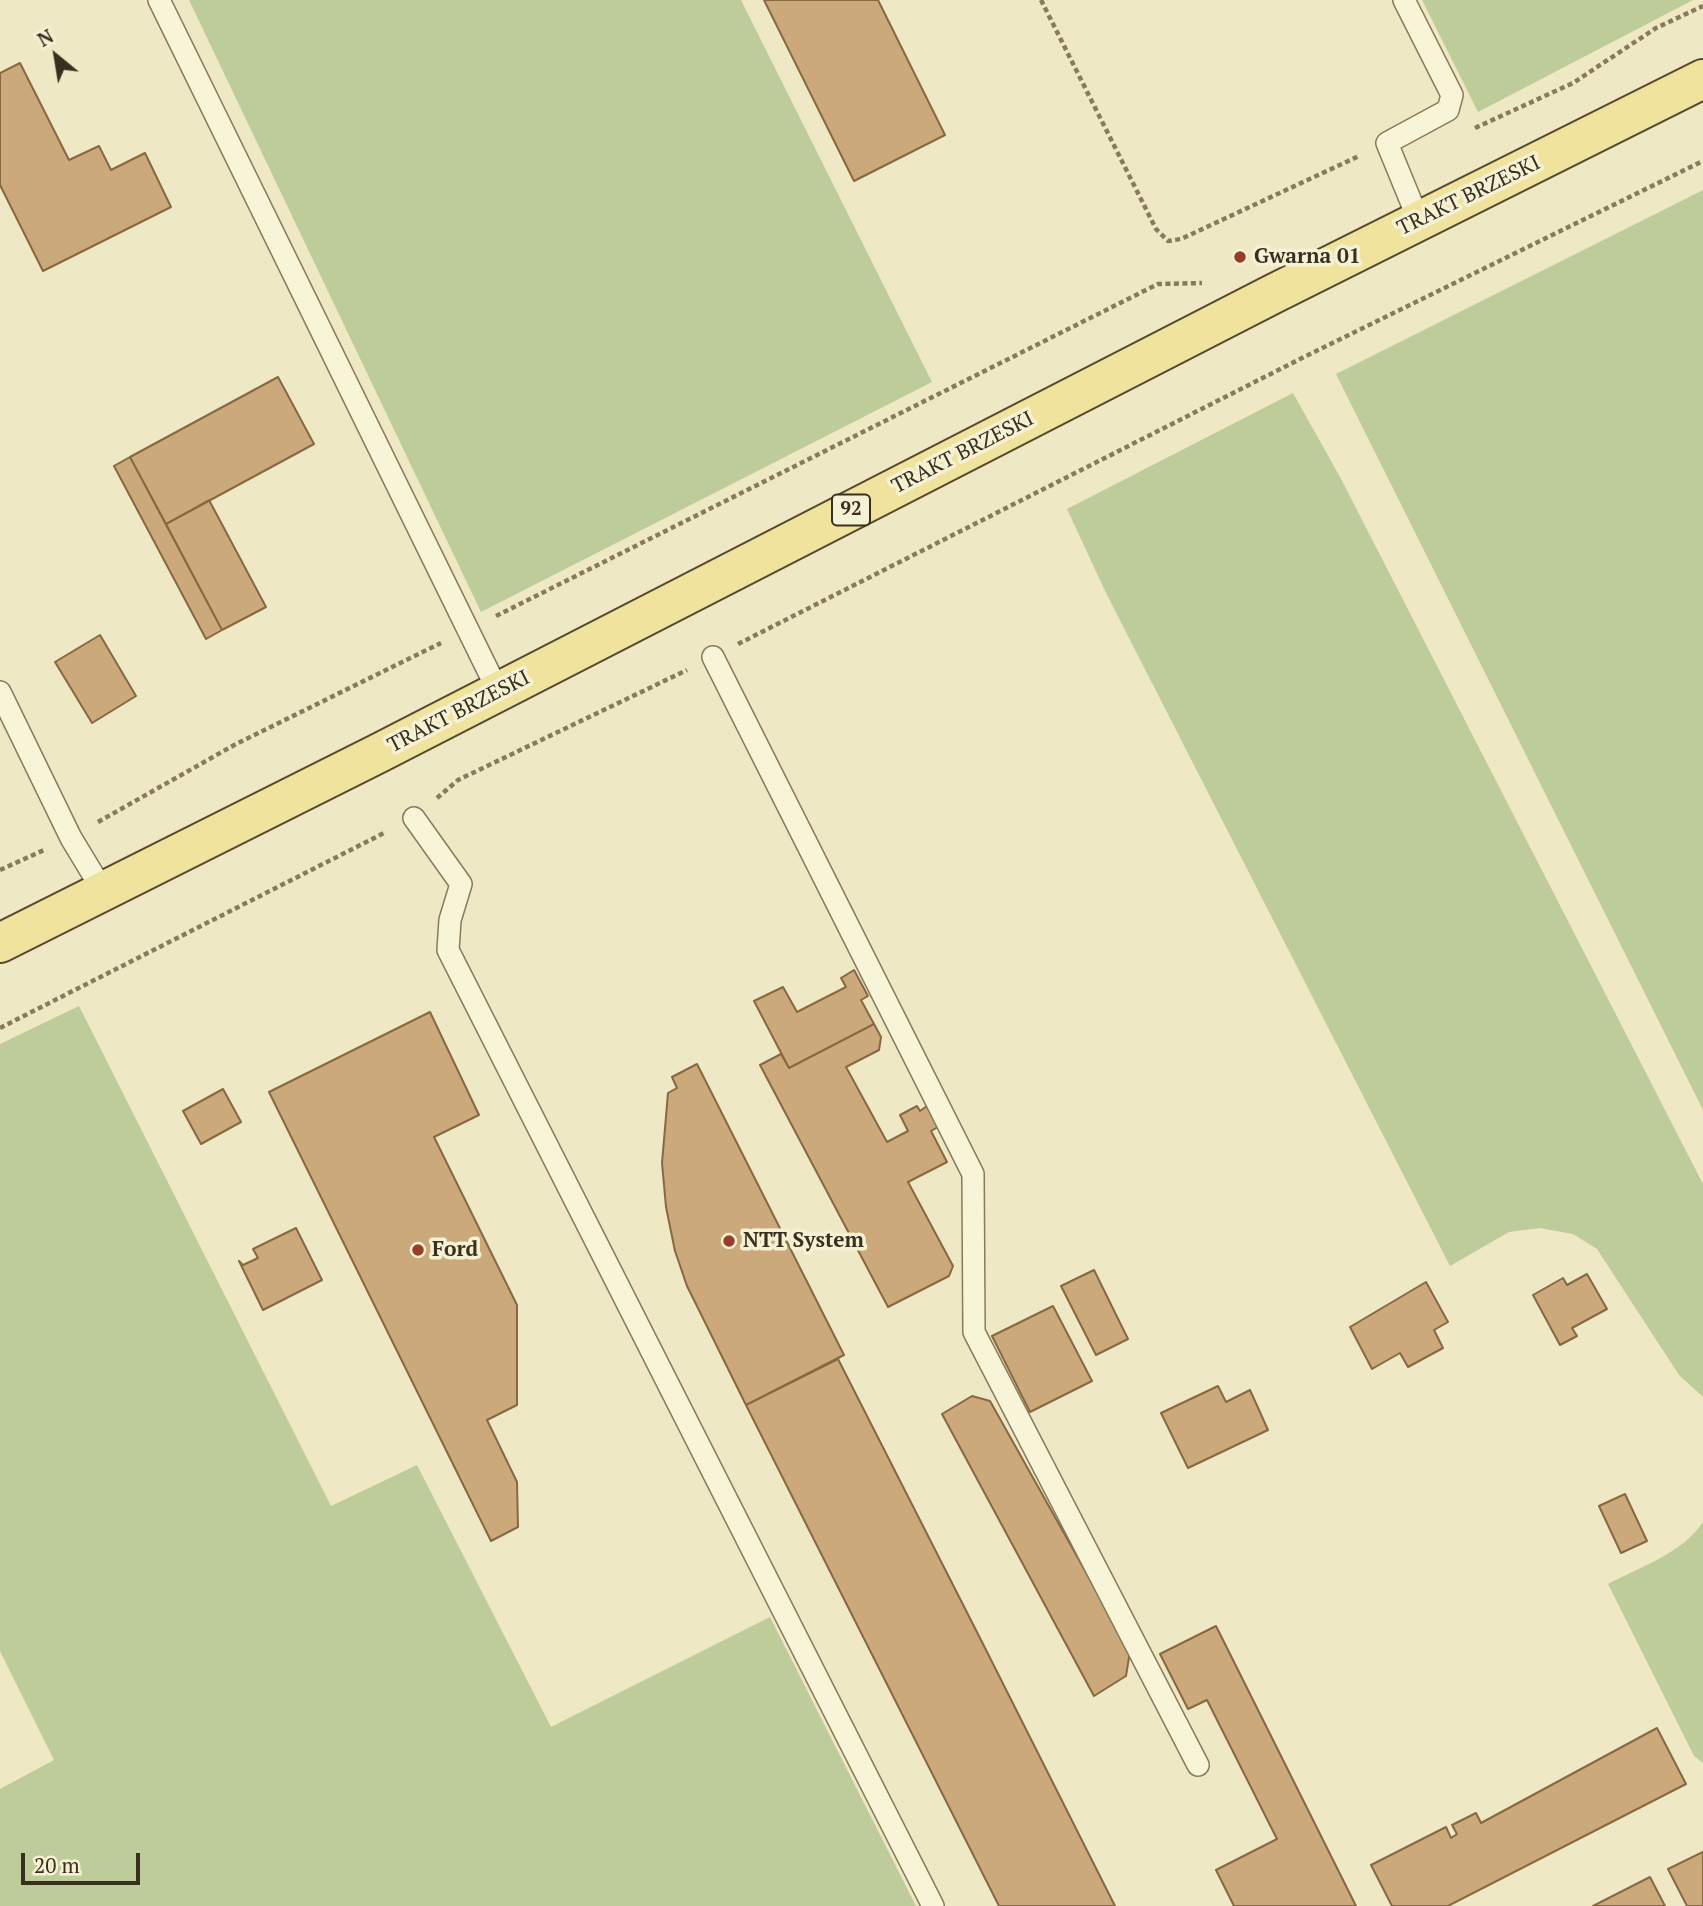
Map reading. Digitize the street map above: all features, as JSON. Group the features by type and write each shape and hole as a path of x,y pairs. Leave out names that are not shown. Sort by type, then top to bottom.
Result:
{"main road":[{"name":"TRAKT BRZESKI","path":"0,943 1703,79"}],"lane":[{"path":"159,0 498,691"},
{"path":"1404,0 1452,95 1448,110 1387,143 1419,221"},
{"path":"713,657 973,1174 974,1332 1198,1765"},
{"path":"0,692 71,838 103,891"},
{"path":"414,818 461,884 450,920 449,950 933,1906"}],"path":[{"path":"1041,0 1156,229 1168,241 1181,239 1387,143"},
{"path":"1472,130 1573,83 1656,27 1703,6"},
{"path":"0,1028 414,818 458,780 713,657 1304,357 1703,162"},
{"path":"0,870 71,838 236,744 1158,284 1200,284 1212,278"}],"green space":[{"path":"189,0 741,0 932,382 481,612"},
{"path":"1422,0 1693,0 1478,112"},
{"path":"1703,190 1703,1110 1336,374"},
{"path":"1293,393 1340,477 1703,1184 1703,1397 1679,1375 1597,1249 1573,1234 1540,1228 1509,1232 1450,1266 1106,593 1067,509"},
{"path":"79,1006 331,1506 417,1465 551,1727 770,1617 916,1906 0,1906 0,1789 54,1760 0,1651 0,1044"},
{"path":"1703,1522 1703,1763 1694,1756 1608,1584 1673,1551"}],"building":[{"path":"764,0 878,0 945,135 854,181"},
{"path":"20,63 69,160 99,146 111,170 145,153 171,207 43,271 0,185 0,73"},
{"path":"278,377 314,444 166,524 130,457"},
{"path":"130,457 222,630 206,639 114,466"},
{"path":"209,500 266,607 222,630 166,524"},
{"path":"100,635 136,696 92,723 55,662"},
{"path":"854,970 868,996 861,1000 874,1024 789,1068 754,1001 783,987 797,1012 846,987 841,978"},
{"name":"Ford","path":"430,1012 479,1115 434,1137 517,1305 517,1405 487,1420 517,1482 518,1527 491,1541 269,1092"},
{"path":"874,1024 881,1037 879,1050 846,1067 887,1142 908,1131 900,1115 917,1106 920,1111 927,1106 938,1127 931,1131 947,1162 908,1182 953,1266 949,1276 888,1307 760,1065 781,1054 789,1068"},
{"name":"NTT System","path":"697,1064 844,1355 746,1405 687,1286 675,1251 666,1207 662,1163 668,1093 677,1088 672,1077"},
{"path":"223,1089 241,1122 201,1144 183,1111"},
{"path":"296,1228 322,1280 263,1310 239,1261 243,1265 258,1258 253,1249"},
{"path":"1094,1270 1128,1339 1096,1355 1061,1286"},
{"path":"1587,1274 1607,1309 1572,1328 1577,1336 1560,1345 1533,1295 1563,1278 1567,1285"},
{"path":"1426,1282 1448,1322 1434,1330 1443,1348 1408,1367 1400,1353 1372,1369 1350,1327"},
{"path":"1053,1306 1092,1381 1030,1412 992,1336"},
{"path":"838,1359 1115,1906 999,1906 746,1405"},
{"path":"1218,1386 1226,1402 1250,1390 1268,1430 1188,1468 1161,1413"},
{"path":"972,1396 990,1401 1130,1651 1126,1676 1094,1696 942,1414"},
{"path":"1625,1494 1647,1541 1621,1553 1599,1506"},
{"path":"1216,1626 1356,1906 1234,1906 1216,1870 1277,1839 1207,1700 1188,1709 1160,1654"},
{"path":"1657,1728 1686,1784 1448,1906 1392,1906 1371,1865 1446,1827 1451,1838 1457,1834 1452,1825 1476,1813 1481,1823"},
{"path":"1703,1852 1703,1906 1687,1906 1668,1869"},
{"path":"1650,1877 1665,1906 1593,1906"}],"place":[{"name":"Gwarna 01","path":"1240,257"},
{"name":"NTT System","path":"729,1241"},
{"name":"Ford","path":"418,1250"}]}
